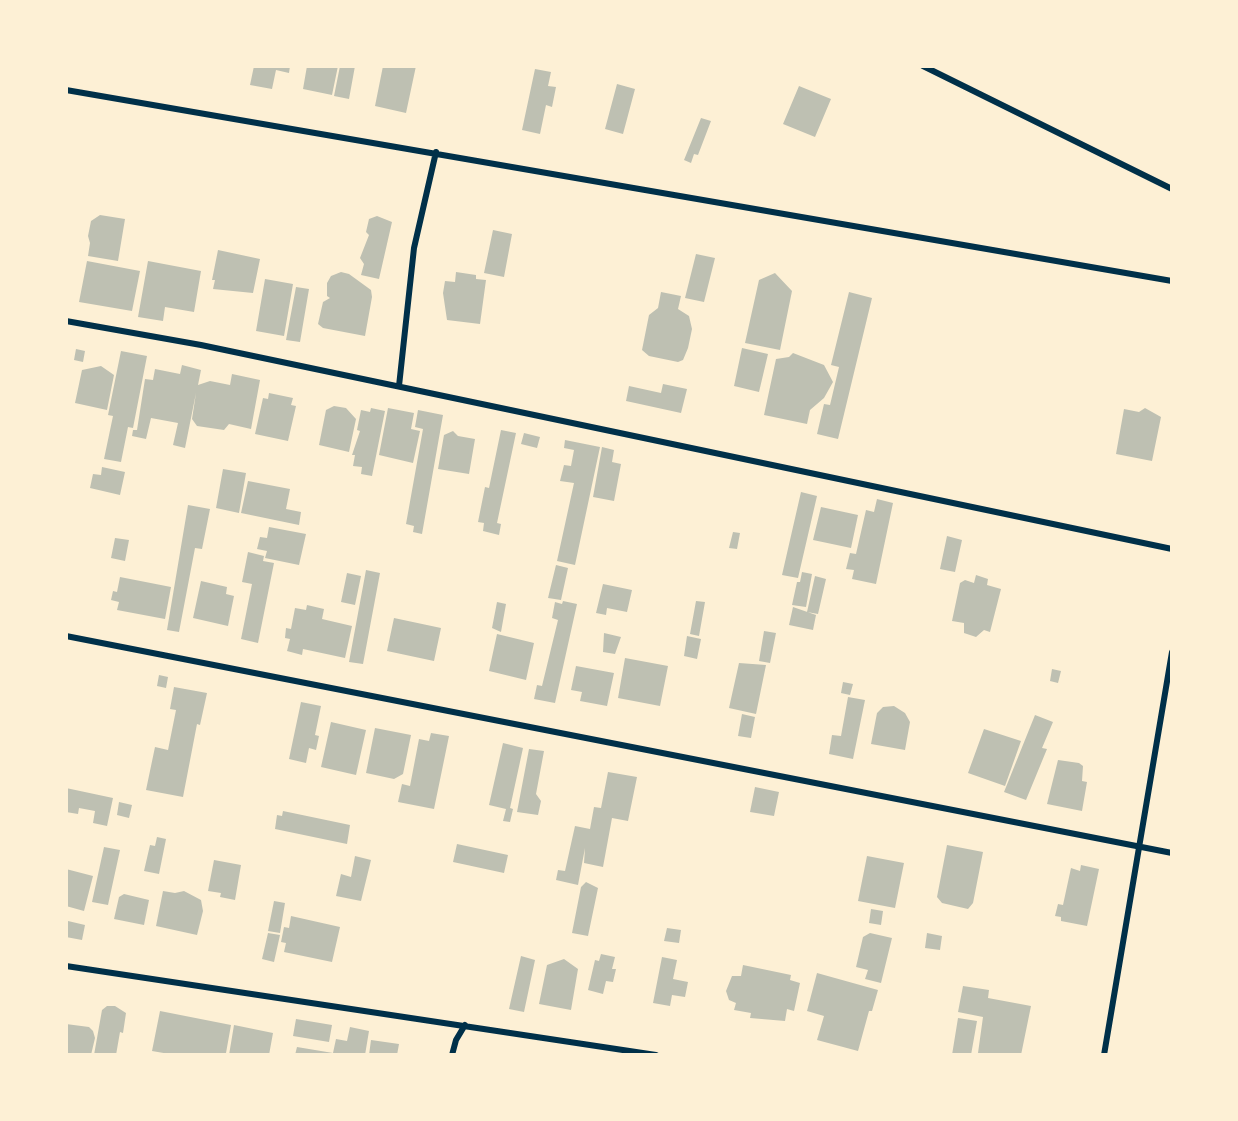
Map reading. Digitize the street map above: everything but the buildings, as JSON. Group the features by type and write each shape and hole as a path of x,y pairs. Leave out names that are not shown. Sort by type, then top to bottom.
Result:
{"street":[{"path":"922,66 1172,189"},
{"path":"66,90 1172,281"},
{"path":"399,386 414,248 436,153"},
{"path":"66,321 201,345 1172,549"},
{"path":"66,636 1172,853"},
{"path":"1104,1055 1137,847 1172,652"},
{"path":"66,966 656,1055"},
{"path":"452,1055 456,1040 465,1025"}]}
